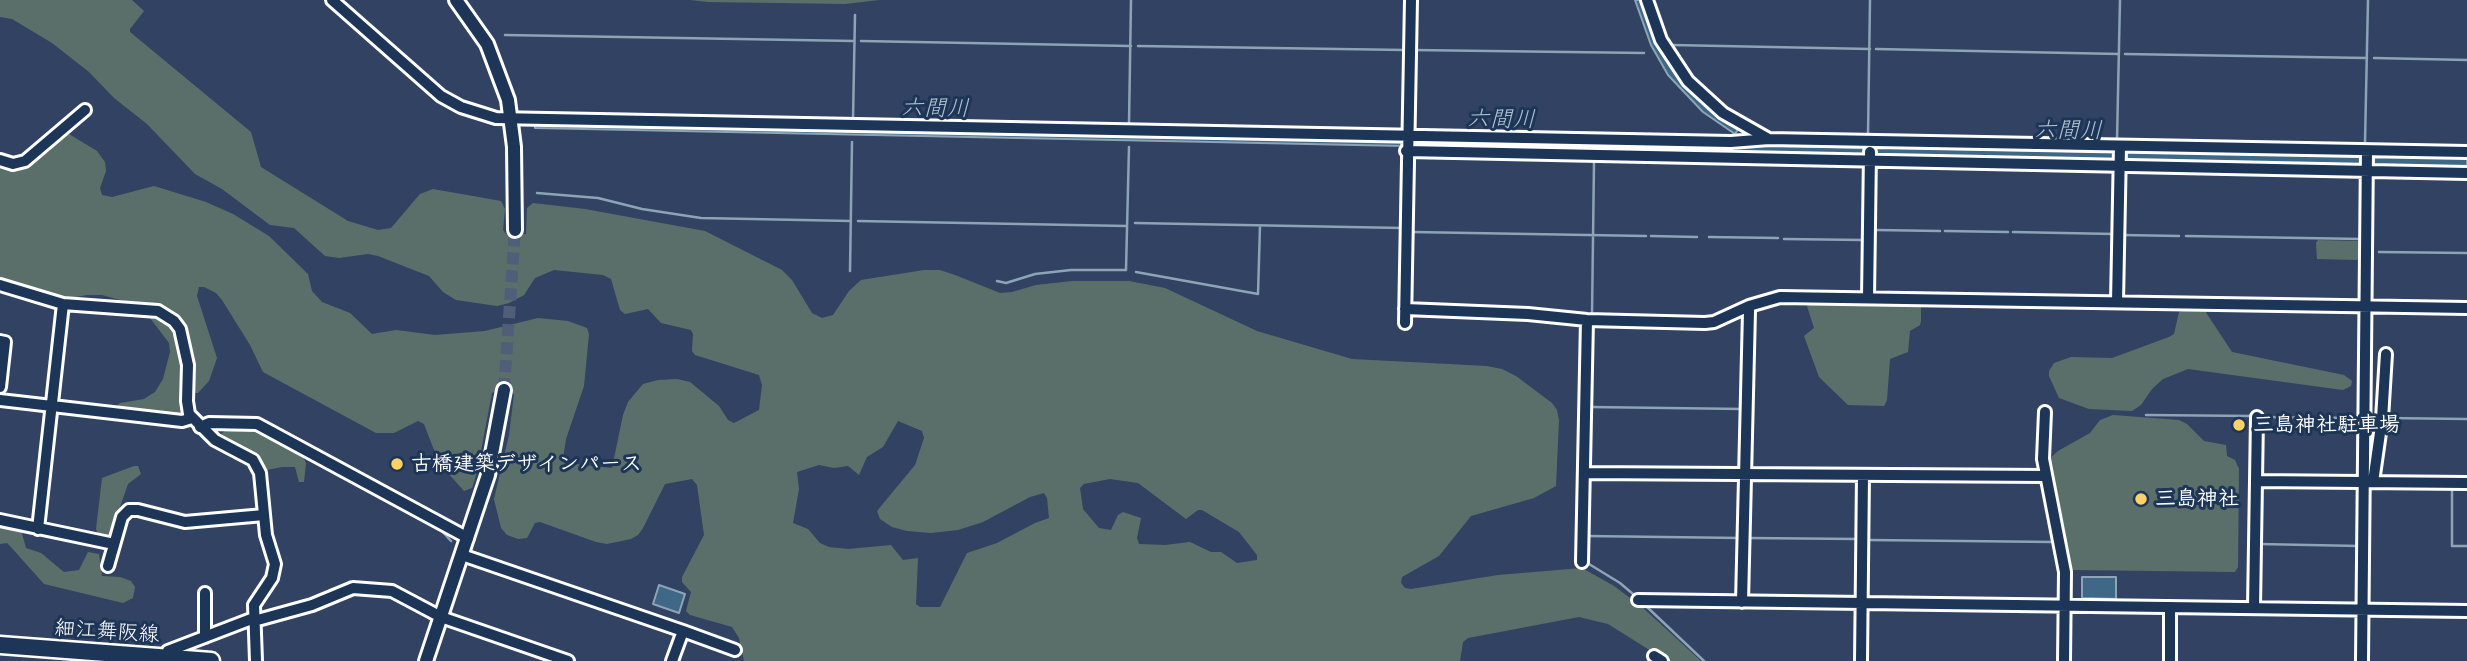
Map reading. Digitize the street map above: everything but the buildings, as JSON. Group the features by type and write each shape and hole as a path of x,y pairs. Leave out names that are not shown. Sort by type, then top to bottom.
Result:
{"main road":[{"name":"細江舞阪線","path":"0,645 45,655 211,661"}],"street":[{"path":"332,0 440,96 472,112 496,118 1408,144 1871,151 2120,149 2467,152"},
{"path":"456,0 476,26 496,62 512,119 516,174 515,230"},
{"path":"1405,323 1410,0"},
{"path":"1647,0 1661,40 1688,81 1723,113 1769,139"},
{"path":"0,160 13,164 24,161 85,110"},
{"path":"1408,144 1731,142 1769,139 1871,151 2120,165 2467,173"},
{"path":"2117,302 2120,149"},
{"path":"1868,298 1871,151"},
{"path":"2362,661 2369,482 2365,307 2367,153"},
{"path":"0,285 64,304 158,311 180,328 187,351 187,407 196,422 219,443 253,460 260,473 266,536 275,564 272,578 254,605 256,661"},
{"path":"1405,309 1528,314 1587,320 1714,322 1747,307 1780,297 2467,308"},
{"path":"38,529 64,304"},
{"path":"1742,602 1747,307"},
{"path":"1582,562 1587,320"},
{"path":"0,341 5,342 0,387"},
{"path":"2369,482 2382,419 2386,354"},
{"path":"426,661 493,454 505,390"},
{"path":"0,400 181,421 251,423 264,426 468,538"},
{"path":"2045,412 2043,459 2065,572 2064,661"},
{"path":"2254,608 2257,417"},
{"path":"1584,473 2046,476"},
{"path":"1861,661 1863,475"},
{"path":"2256,481 2467,483"},
{"path":"108,566 122,517 134,509 185,522 264,515"},
{"path":"0,520 114,544"},
{"path":"462,555 736,650"},
{"path":"168,658 168,651 205,637 359,587 392,591 441,617 568,661"},
{"path":"205,593 205,637"},
{"path":"1638,600 2467,611"},
{"path":"2170,607 2170,661"},
{"path":"673,661 682,631"}],"green space":[{"path":"0,0 132,0 144,11 130,32 251,132 261,167 348,221 378,230 391,228 420,194 433,189 501,201 505,209 503,230 506,234 526,234 527,208 533,203 585,209 705,231 782,270 792,280 812,313 822,318 833,315 849,291 861,280 924,270 940,270 1000,293 1072,281 1129,281 1165,288 1257,331 1352,359 1502,369 1516,376 1552,403 1557,410 1559,420 1556,486 1534,498 1471,516 1439,556 1402,577 1401,583 1405,588 1411,589 1498,575 1582,568 1614,586 1642,607 1701,661 1667,661 1608,624 1579,617 1468,638 1463,642 1460,661 744,661 739,638 732,627 690,615 686,611 691,592 682,582 682,577 704,535 697,485 692,479 665,484 643,528 631,539 607,544 596,542 540,522 535,523 527,538 518,539 507,535 501,528 494,499 509,435 514,394 496,391 492,393 477,472 472,488 464,491 439,463 424,424 418,421 394,433 376,433 263,372 222,300 216,293 204,287 199,287 197,296 217,358 209,381 198,393 192,393 193,365 187,336 177,318 169,311 102,295 65,299 0,281 0,163 13,167 65,133 69,134 97,151 105,162 106,171 100,188 102,195 112,197 154,186 206,202 233,214 269,236 308,274 312,291 322,302 350,313 372,334 396,330 435,335 485,331 538,318 568,321 587,328 589,334 584,386 566,439 563,458 566,463 612,468 623,415 628,402 643,384 677,379 690,382 719,406 728,420 734,423 759,410 762,385 759,375 695,355 692,351 691,330 661,323 648,309 625,314 620,310 611,279 603,275 554,270 535,278 524,295 497,306 456,300 443,292 429,276 378,256 325,256 294,228 270,225 222,189 195,174 147,124 114,98 89,72 52,43 12,19 0,17","holes":["898,421 922,431 924,438 915,465 877,511 880,519 892,527 931,533 958,530 983,522 1030,497 1044,493 1047,498 1049,518 997,543 967,553 940,607 920,607 916,604 918,558 903,560 891,545 848,549 829,547 820,543 808,529 793,523 799,489 797,472 819,465 834,468 848,466 859,475 867,457 883,447","1110,479 1138,483 1186,519 1202,510 1239,532 1257,555 1257,560 1237,563 1221,552 1211,552 1190,542 1139,544 1137,538 1141,518 1123,512 1118,515 1111,530 1099,528 1083,509 1080,488 1084,484"]},
{"path":"690,0 879,0 845,4"},
{"path":"2318,240 2359,241 2361,256 2357,260 2317,259"},
{"path":"1813,302 1917,304 1921,307 1920,325 1910,331 1908,352 1890,359 1887,400 1884,406 1848,405 1819,377 1804,336 1814,328 1807,306"},
{"path":"2186,309 2205,311 2232,352 2344,375 2352,381 2351,386 2343,390 2188,369 2163,379 2141,405 2132,411 2089,409 2059,398 2049,376 2054,363 2071,357 2112,358 2169,337 2174,334 2179,312"},
{"path":"152,315 164,319 176,331 184,365 182,412 179,417 117,410 116,407 120,403 144,399 155,392 163,379 170,352 169,343 150,318"},
{"path":"2113,415 2179,420 2204,441 2226,445 2227,456 2235,460 2239,469 2238,567 2235,572 2068,568 2048,460 2058,451 2090,433 2100,420"},
{"path":"226,430 256,430 302,455 306,463 304,482 299,482 295,467 267,470 255,457 222,439 220,435"},
{"path":"138,466 141,474 128,484 110,536 98,535 96,529 102,478"},
{"path":"0,524 21,530 26,548 41,553 64,572 79,570 88,552 99,554 102,576 131,581 135,587 133,598 123,603 44,584 7,543 0,544"}],"water":[{"path":"1635,0 1643,0 1657,42 1674,70 1708,107 1739,128 1735,134 1703,112 1668,75 1651,45"},
{"path":"535,123 1766,143 1772,146 2467,158 2467,168 535,128"},
{"path":"2082,577 2116,577 2116,599 2082,598"},
{"path":"659,585 685,594 679,613 653,604"}],"waterway":[{"path":"1129,124 1131,0"},
{"path":"1405,49 1406,0"},
{"path":"1868,136 1870,0"},
{"path":"2117,140 2120,0"},
{"path":"2365,142 2368,0"},
{"path":"853,119 855,15"},
{"path":"505,35 854,41"},
{"path":"366,37 438,100 460,112 491,122"},
{"path":"861,41 1131,46"},
{"path":"1672,45 1870,49"},
{"path":"1138,46 1405,50"},
{"path":"1876,49 2119,54"},
{"path":"1413,50 1644,53"},
{"path":"2125,54 2367,58"},
{"path":"2374,58 2467,60"},
{"path":"850,271 852,142"},
{"path":"997,281 1006,283 1035,274 1071,270 1126,270 1129,147"},
{"path":"1592,315 1594,162"},
{"path":"537,193 598,198 642,209 701,218 851,221"},
{"path":"858,221 1127,226"},
{"path":"1135,223 1402,228"},
{"path":"1136,272 1258,294 1260,226"},
{"path":"1876,230 1940,231"},
{"path":"1945,231 2008,232"},
{"path":"1412,232 1646,236"},
{"path":"2013,232 2114,234"},
{"path":"2122,235 2179,236"},
{"path":"1651,236 1697,237"},
{"path":"2186,236 2361,239"},
{"path":"1709,237 1778,238"},
{"path":"1784,239 1863,240"},
{"path":"2379,252 2467,253"},
{"path":"1590,407 1743,409"},
{"path":"2146,415 2253,416"},
{"path":"2261,417 2361,418"},
{"path":"2385,418 2467,419"},
{"path":"2452,485 2452,546 2467,546"},
{"path":"427,522 441,530 451,541"},
{"path":"1587,536 1740,538"},
{"path":"1748,538 1857,539"},
{"path":"1868,540 2054,542"},
{"path":"2259,544 2359,546"},
{"path":"1587,555 1589,564 1633,594"},
{"path":"1646,606 1704,661"}],"tunnel":[{"path":"504,390 515,230"}],"place":[{"name":"三島神社駐車場","path":"2239,425"},
{"name":"古橋建築デザインパース","path":"397,464"},
{"name":"三島神社","path":"2141,499"}],"water label":[{"name":"六間川","path":"935,109"},
{"name":"六間川","path":"1501,120"},
{"name":"六間川","path":"2068,131"}]}
